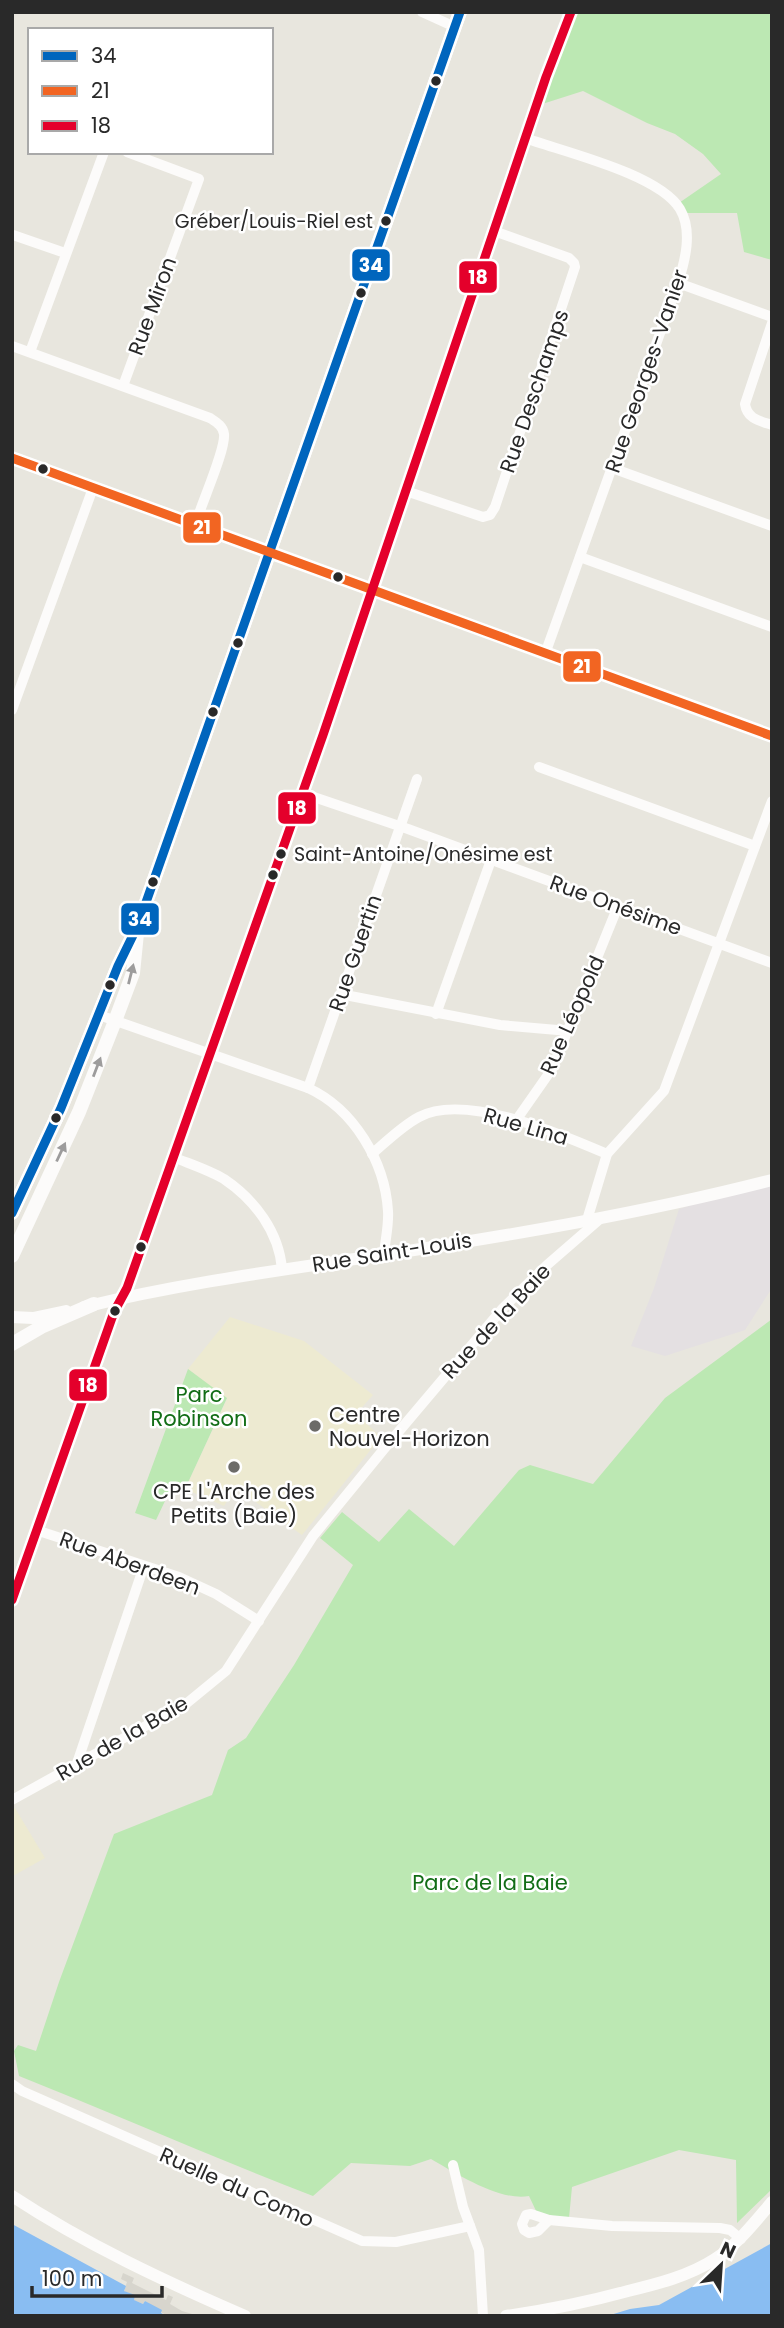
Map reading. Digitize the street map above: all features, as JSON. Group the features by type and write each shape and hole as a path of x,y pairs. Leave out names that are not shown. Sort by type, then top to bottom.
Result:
{"main road":[{"path":"12,1213 61,1108 118,966 138,925 460,12"},
{"path":"12,1256 79,1112 115,1021 133,973 138,925"},
{"path":"12,1344 43,1326 94,1304"}],"street":[{"path":"422,12 455,27"},
{"path":"12,1600 114,1312 122,1297 211,1054 525,138 571,12"},
{"name":"Rue Georges-Vanier","path":"525,138 648,182 669,197 680,210 685,229 686,255 678,283 545,654"},
{"path":"30,352 103,154"},
{"name":"Rue Miron","path":"123,386 199,179 132,154"},
{"name":"Rue Deschamps","path":"406,491 482,517 490,515 495,507 575,263 569,258 494,231"},
{"path":"13,234 65,253"},
{"path":"678,283 772,317"},
{"path":"772,323 745,404 750,416 772,425"},
{"path":"12,346 210,418 223,429 223,443 194,526"},
{"path":"12,458 772,736"},
{"path":"612,468 772,526"},
{"path":"12,710 93,488"},
{"path":"580,557 772,628"},
{"path":"539,767 755,846"},
{"name":"Rue Guertin","path":"308,1088 417,779"},
{"name":"Rue Onésime","path":"302,793 400,826 772,962"},
{"path":"594,1219 607,1154 664,1091 772,801"},
{"path":"436,1014 491,860"},
{"name":"Rue Léopold","path":"517,1119 552,1069 618,906"},
{"path":"340,994 500,1025 569,1031"},
{"path":"99,1015 308,1088 336,1106 353,1123 372,1154 383,1183 388,1213 384,1255"},
{"name":"Rue Lina","path":"372,1154 420,1116 437,1110 474,1111 517,1119 541,1126 607,1154"},
{"path":"173,1157 223,1179 253,1204 270,1227 282,1269"},
{"name":"Rue Saint-Louis","path":"12,1317 42,1317 122,1297 673,1205 772,1180"},
{"name":"Rue de la Baie","path":"12,1800 187,1703 226,1671 313,1536 503,1308 594,1219"},
{"name":"Rue Aberdeen","path":"36,1530 179,1577 216,1594 258,1621"},
{"path":"76,1766 144,1566"},
{"name":"Ruelle du Como","path":"12,2084 22,2091 362,2242 396,2242 470,2226"},
{"path":"453,2165 463,2207 479,2250 483,2316"},
{"path":"12,2196 82,2239 162,2280 245,2316"},
{"path":"506,2316 564,2308 655,2284 705,2265 741,2239 772,2202"},
{"path":"550,2220 612,2226 720,2228 730,2230 741,2239"}],"shaded area":[{"path":"772,1179 772,1288 745,1330 665,1356 631,1346 654,1288 679,1209"},
{"name":"Centre Nouvel-Horizon","path":"230,1317 304,1341 373,1395 356,1414 381,1437 302,1535 236,1488 224,1506 185,1489 227,1399 188,1369"},
{"path":"15,1808 45,1858 13,1876 12,1810"},
{"path":"123,2273 134,2278 132,2283 166,2300 168,2295 173,2297 170,2304 199,2316 167,2316 145,2301 143,2304 133,2300 124,2291 127,2282 121,2279"}],"green space":[{"path":"571,12 772,12 772,260 744,252 737,213 681,213 676,205 721,174 703,154 675,134 583,91 536,106"},
{"name":"Parc de la Baie","path":"772,1319 772,2189 737,2223 736,2160 679,2150 572,2187 569,2218 538,2215 529,2196 518,2197 492,2191 431,2159 410,2166 351,2163 313,2196 19,2076 14,2051 18,2045 36,2051 114,1834 212,1795 228,1750 246,1738 294,1665 353,1565 320,1538 342,1512 379,1542 409,1509 454,1546 519,1470 530,1465 593,1484 665,1398"},
{"name":"Parc Robinson","path":"188,1369 227,1398 185,1489 173,1484 156,1520 135,1513"}],"water":[{"path":"12,2224 126,2286 124,2291 135,2295 134,2300 143,2304 145,2301 162,2310 161,2313 167,2316 12,2316"},
{"path":"772,2243 772,2316 607,2316 659,2305"}],"transit line":[{"name":"34","path":"12,1213 61,1108 118,966 138,925 460,12"},
{"name":"18","path":"12,1600 114,1312 127,1288 323,735 546,77 571,12"},
{"name":"21","path":"12,458 772,736"}],"place":[{"name":"Gréber/Louis-Riel est","path":"386,221"},
{"name":"Saint-Antoine/Onésime est","path":"281,854"},
{"name":"Centre Nouvel-Horizon","path":"315,1426"},
{"name":"CPE L'Arche des Petits (Baie)","path":"234,1467"}]}
